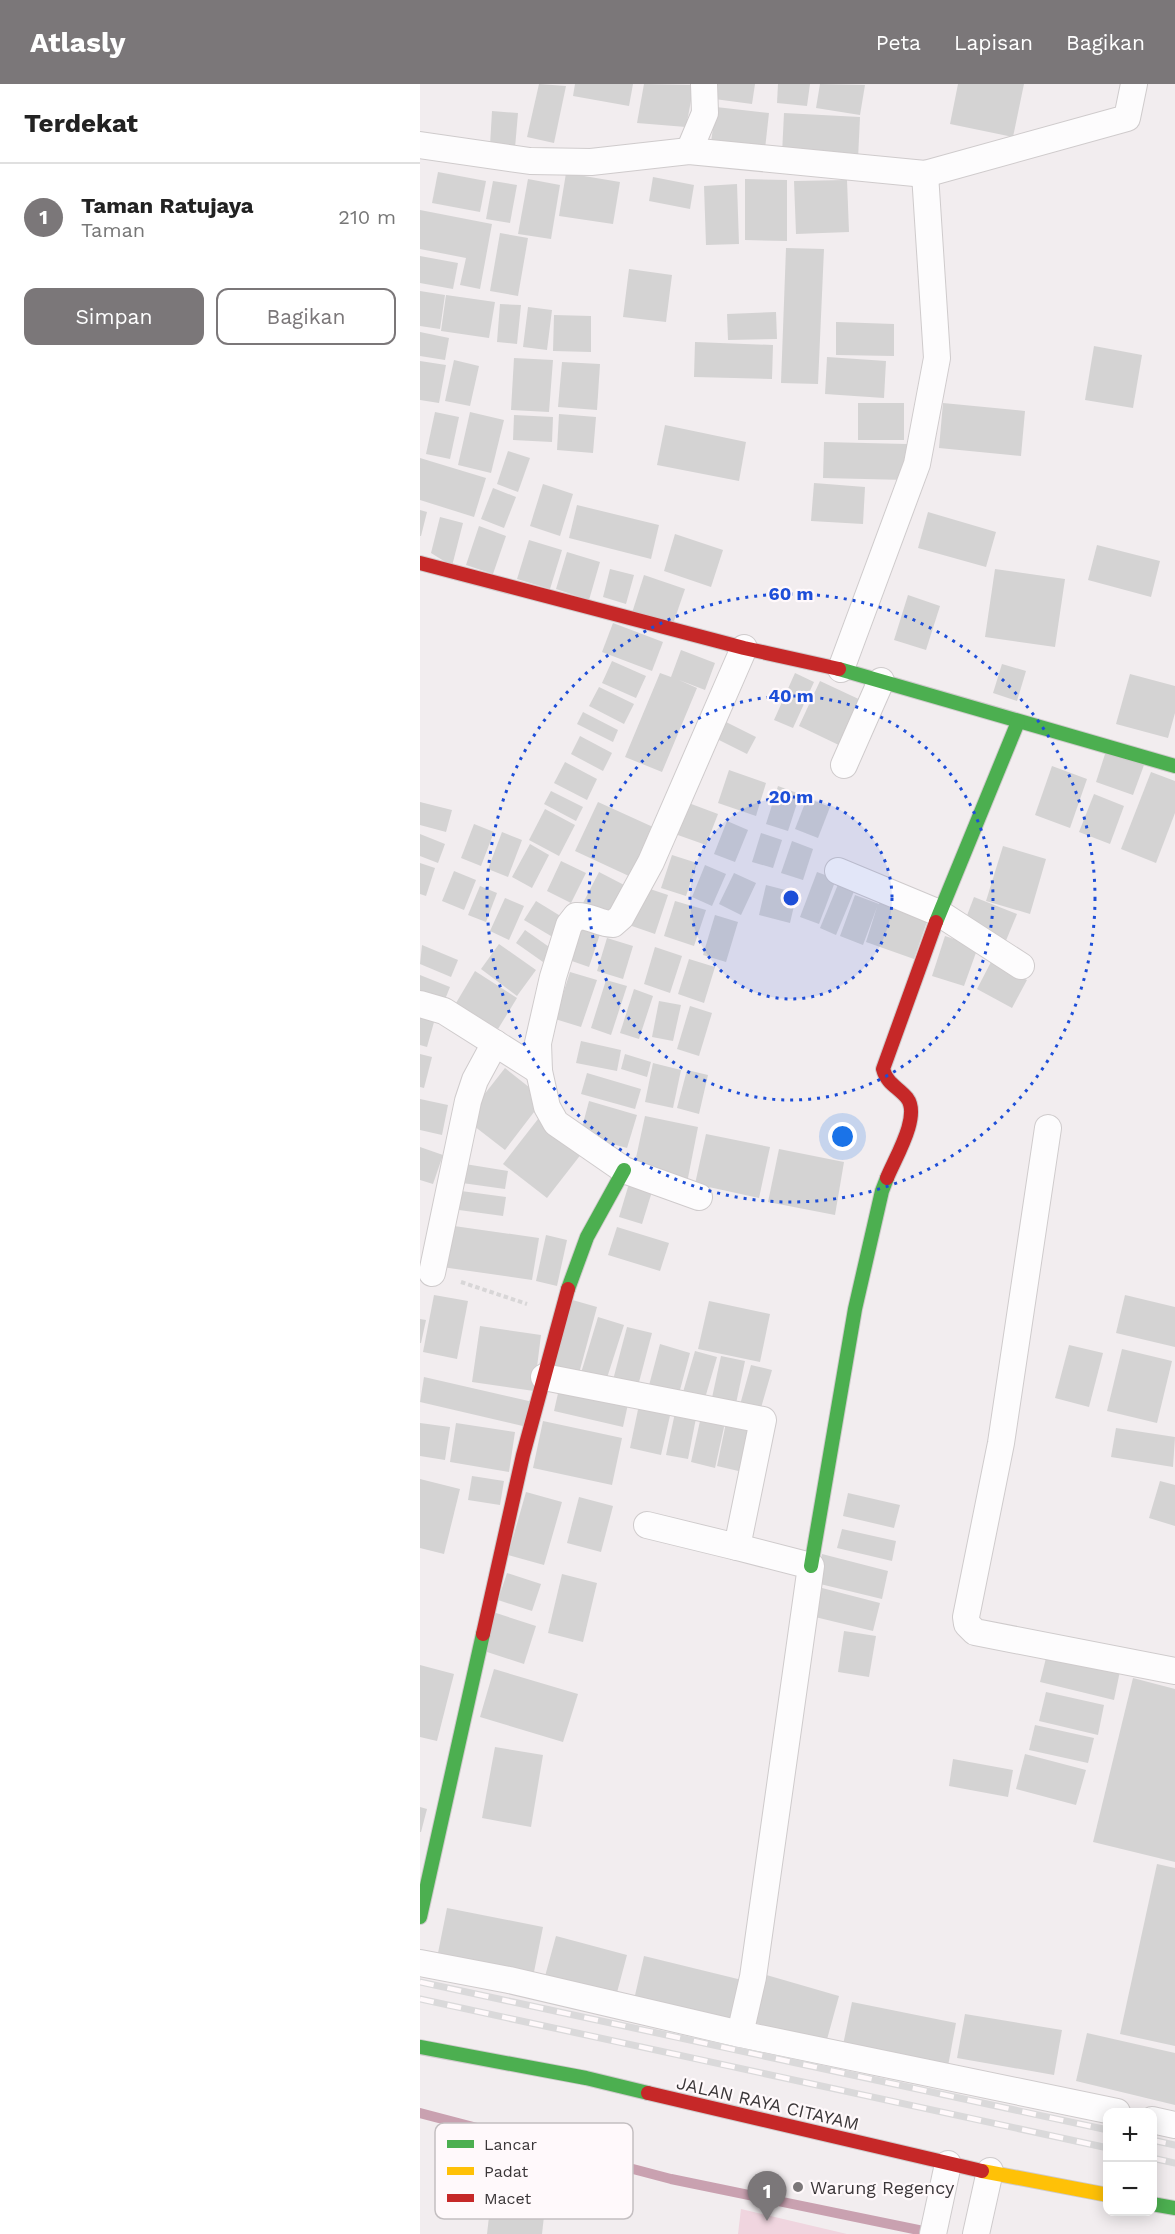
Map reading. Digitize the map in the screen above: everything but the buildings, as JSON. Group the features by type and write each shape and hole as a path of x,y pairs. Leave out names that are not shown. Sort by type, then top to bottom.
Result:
{"street":[{"path":"689,151 705,113 704,84"},
{"path":"420,145 530,161 591,162 689,151 925,174 1127,118 1134,84"},
{"path":"841,669 917,464 938,358 925,174"},
{"path":"420,563 744,648 841,669 1018,722 1175,765"},
{"path":"699,1197 624,1170 556,1123 547,1107 539,1071 538,1043 553,977 569,926 576,916 588,915 604,924 613,924 621,917 651,862 744,648"},
{"path":"844,765 881,681"},
{"path":"740,2034 754,1966 811,1566 860,1287 882,1191 913,1116 913,1104 909,1098 888,1083 883,1069 939,913 1018,722"},
{"path":"838,871 939,913 1021,966"},
{"path":"420,1004 444,1011 539,1071"},
{"path":"432,1273 468,1101 475,1080 495,1043"},
{"path":"1048,1128 1001,1443 966,1617 967,1624 975,1632 1175,1671"},
{"path":"420,1917 523,1455 559,1316 587,1237 624,1170"},
{"path":"544,1377 763,1420 737,1547"},
{"path":"646,1525 811,1566"},
{"path":"420,1963 509,1980 740,2034 1103,2109"},
{"name":"JALAN RAYA CITAYAM","path":"420,2047 586,2078 948,2164 1103,2194"},
{"path":"1157,2121 1175,2125"},
{"path":"933,2234 948,2164"},
{"path":"976,2234 990,2171"},
{"path":"1157,2205 1175,2208"}],"path":[{"path":"432,1273 559,1316"}],"shaded area":[{"path":"741,2209 847,2234 738,2234"}],"waterway":[{"path":"420,2113 458,2123"},
{"path":"633,2169 671,2179 933,2233"}],"railway":[{"path":"420,1982 1103,2129"},
{"path":"420,1999 1103,2147"},
{"path":"1157,2141 1175,2145"},
{"path":"1157,2159 1175,2163"}],"traffic: fast":[{"path":"839,669 1175,766"},
{"path":"936,922 1018,722"},
{"path":"568,1289 587,1237 624,1170"},
{"path":"811,1566 855,1309 887,1178"},
{"path":"420,1917 483,1634"},
{"path":"420,2047 586,2078 648,2093"},
{"path":"1157,2205 1175,2208"}],"traffic: slow":[{"path":"982,2171 1103,2194"}],"traffic: jam":[{"path":"420,563 744,648 839,669"},
{"path":"887,1178 905,1137 911,1115 907,1098 890,1082 883,1069 936,922"},
{"path":"483,1634 523,1455 568,1289"},
{"path":"648,2093 982,2171"}],"place":[{"name":"Warung Regency","path":"798,2187"},
{"name":"Taman Ratujaya","path":"767,2221"}]}
